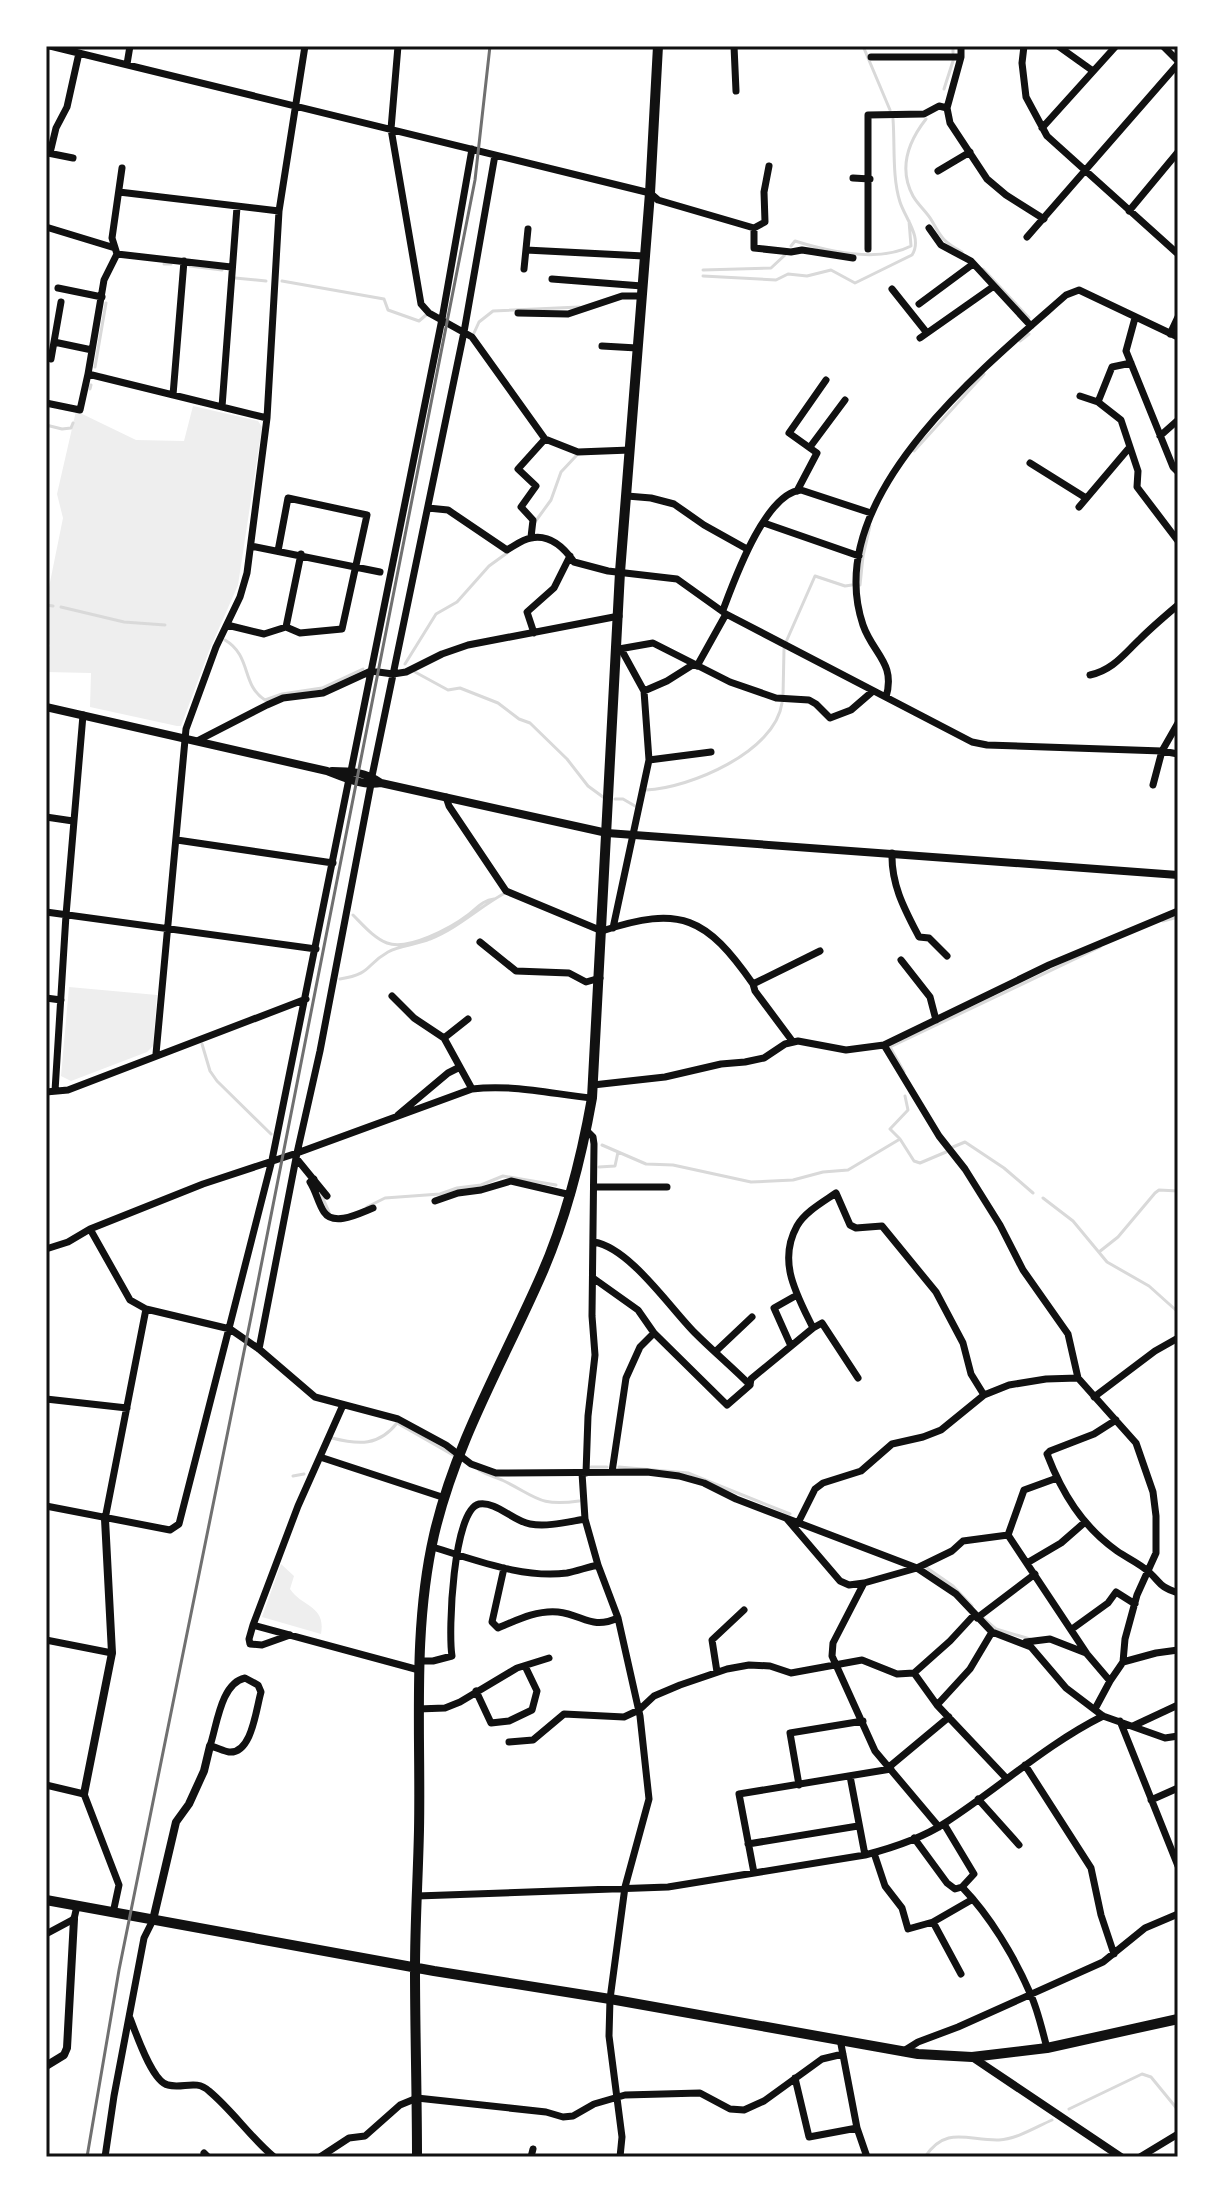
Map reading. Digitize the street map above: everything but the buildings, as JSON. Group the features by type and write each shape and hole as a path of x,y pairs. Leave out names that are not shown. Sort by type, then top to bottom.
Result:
{"main road":[{"path":"417,2157 415,1968 419,1830 418,1709 424,1603 432,1547 445,1498 460,1454 542,1275 571,1195 592,1098 600,978 608,929 607,833 619,649 620,572 650,193 658,46"},
{"path":"46,1900 415,1968 610,1999 902,2052 972,2057 1047,2048 1178,2019"}],"street":[{"path":"50,46 650,193 658,200 754,228 765,222 767,217 764,192 769,166"},
{"path":"127,64 130,46"},
{"path":"156,1054 184,738 205,674 244,582 251,546 267,418 279,211 305,46"},
{"path":"398,46 391,129 404,212 409,222 418,298 429,313 472,337 545,439 578,452 630,450"},
{"path":"735,46 736,91"},
{"path":"961,46 961,57 947,108 950,123 987,179 1044,219"},
{"path":"1024,46 1022,63 1026,97 1047,136 1177,250"},
{"path":"1058,46 1093,71"},
{"path":"1042,128 1116,46"},
{"path":"1027,237 1178,63 1163,46"},
{"path":"73,158 48,153 67,107 79,53"},
{"path":"871,57 961,57"},
{"path":"868,249 868,115 924,114 939,106 947,108"},
{"path":"46,1506 170,1530 179,1524 272,1160 442,319 472,149"},
{"path":"938,171 970,152"},
{"path":"1129,211 1178,152"},
{"path":"259,1349 464,332 495,155"},
{"path":"46,403 80,410 104,280 116,251 112,238 122,168"},
{"path":"853,178 870,179"},
{"path":"119,192 279,211"},
{"path":"222,407 237,207"},
{"path":"46,227 116,251 231,267"},
{"path":"754,228 754,248 775,255 802,250 853,258"},
{"path":"929,228 941,245 973,264 1031,326"},
{"path":"524,269 528,229"},
{"path":"526,250 644,256"},
{"path":"826,265 828,255"},
{"path":"173,395 184,261"},
{"path":"919,304 973,264"},
{"path":"552,279 642,291"},
{"path":"920,338 994,286"},
{"path":"58,288 74,287 102,297"},
{"path":"892,289 927,333"},
{"path":"886,697 890,682 884,660 863,625 856,584 859,556 871,513 893,471 906,454 988,363 1066,295 1079,290 1174,336 1178,317"},
{"path":"518,313 568,314 642,291"},
{"path":"51,359 63,308"},
{"path":"1135,318 1126,351 1173,467 1178,472"},
{"path":"54,342 92,350"},
{"path":"602,346 637,348"},
{"path":"1098,402 1112,367 1131,363"},
{"path":"88,374 267,418"},
{"path":"644,691 696,665 725,612 747,549 779,502 797,491 817,453 789,433 826,380"},
{"path":"1080,396 1098,402 1121,420 1138,471 1137,487 1178,541"},
{"path":"810,447 845,400"},
{"path":"1160,436 1178,420"},
{"path":"531,537 533,520 521,507 536,486 518,469 545,439"},
{"path":"1079,507 1129,448"},
{"path":"1030,463 1086,498"},
{"path":"797,491 871,513"},
{"path":"627,496 674,504 747,549"},
{"path":"227,625 264,634 286,627 300,633 342,629 367,515 288,498 278,551"},
{"path":"428,508 448,510 507,550 531,537 565,548 574,562 677,579 725,612 972,742 1178,754"},
{"path":"764,523 859,556"},
{"path":"251,546 380,572"},
{"path":"286,627 301,554"},
{"path":"534,633 527,612 554,588 570,556"},
{"path":"1090,675 1121,660 1137,641 1178,605"},
{"path":"197,741 283,698 323,693 371,671 406,672 468,645 619,616"},
{"path":"608,929 649,760 644,691 619,649 653,643 730,682 776,698 809,700 830,718 851,710 873,691"},
{"path":"46,707 607,833 1178,875"},
{"path":"83,715 61,1000 50,1092 68,1090 306,999"},
{"path":"1153,785 1162,751 1178,723"},
{"path":"649,760 711,752"},
{"path":"446,797 506,891 608,929 654,918 688,920 731,953 793,1042"},
{"path":"46,817 73,821"},
{"path":"177,840 333,863"},
{"path":"892,853 891,866 898,894 919,937 929,938 947,956"},
{"path":"593,1085 665,1077 764,1058 793,1042 846,1050 884,1045 1049,965 1178,911"},
{"path":"46,912 316,949"},
{"path":"480,942 516,971 569,973 586,982 600,978"},
{"path":"753,984 820,951"},
{"path":"901,960 930,997 936,1020"},
{"path":"392,996 414,1018 444,1038 472,1089"},
{"path":"46,998 61,1000"},
{"path":"444,1038 468,1019"},
{"path":"884,1045 939,1136 965,1169 993,1214 1023,1270 1068,1334 1078,1378 1136,1443 1153,1492 1156,1553 1135,1604 1125,1639 1123,1662 1095,1709"},
{"path":"397,1116 435,1082 460,1067"},
{"path":"46,1249 203,1184 272,1160 296,1156 472,1089 538,1090 592,1098"},
{"path":"586,1130 593,1137 595,1355 584,1473 585,1519 618,1618 639,1710 649,1799 625,1887 610,1999 609,2036 622,2137 620,2157"},
{"path":"296,1156 327,1196"},
{"path":"312,1180 324,1212 329,1217 351,1216 373,1208"},
{"path":"435,1201 511,1181 571,1195"},
{"path":"595,1187 667,1187"},
{"path":"813,1328 788,1272 790,1251 797,1226 836,1193 850,1225 856,1228 882,1226 936,1292 963,1343 971,1374 984,1395"},
{"path":"90,1229 130,1300 146,1309 230,1329 259,1349 315,1397 398,1419 460,1454 471,1464 496,1473 647,1472 704,1483 736,1499 917,1568 956,1594 992,1632 1031,1647 1066,1688 1103,1716 1165,1738 1178,1736"},
{"path":"594,1242 603,1244 641,1273 750,1385"},
{"path":"593,1278 638,1310 654,1333 727,1405 750,1385 751,1379 822,1323 858,1378"},
{"path":"791,1346 774,1308 797,1295"},
{"path":"113,1913 119,1885 84,1794 112,1653 105,1519 146,1309"},
{"path":"715,1352 752,1317"},
{"path":"612,1472 626,1378 640,1347 654,1333"},
{"path":"1094,1397 1155,1351 1178,1338"},
{"path":"799,1521 815,1489 823,1483 861,1471 892,1444 941,1430 984,1395 1021,1383 1078,1378"},
{"path":"46,1399 127,1408"},
{"path":"290,1635 255,1645 250,1644 249,1639 277,1558 343,1405"},
{"path":"1116,1420 1094,1434 1047,1454 1065,1495 1085,1522 1116,1550 1149,1572 1161,1588 1178,1593"},
{"path":"320,1457 445,1498"},
{"path":"1008,1535 1024,1490 1057,1478"},
{"path":"253,1625 420,1666 452,1656 451,1595 457,1554 468,1513 474,1506 492,1505 516,1520 531,1524 547,1525 585,1519"},
{"path":"786,1517 840,1581 849,1585 917,1568 952,1551 963,1541 1008,1535"},
{"path":"1027,1563 1061,1543 1085,1522"},
{"path":"1008,1535 1087,1654 1110,1681"},
{"path":"432,1547 504,1568 566,1573 598,1565"},
{"path":"504,1568 492,1622 498,1628 528,1615 543,1613 557,1612 595,1624 605,1624 618,1618"},
{"path":"509,1742 533,1740 564,1714 624,1717 639,1710 654,1696 717,1672 749,1665 770,1666 791,1673 862,1660 897,1674 914,1673 975,1616 1035,1574"},
{"path":"864,1583 833,1643 832,1656 875,1751 941,1825 974,1874 962,1887 955,1889 947,1883 914,1838"},
{"path":"1072,1629 1108,1603 1116,1592 1135,1604"},
{"path":"717,1672 712,1640 744,1610"},
{"path":"937,1705 970,1669 992,1632"},
{"path":"1023,1643 1050,1639 1087,1654"},
{"path":"46,1640 112,1653"},
{"path":"1123,1662 1178,1650"},
{"path":"418,1709 445,1708 525,1666 549,1658"},
{"path":"476,1691 491,1723 509,1721 532,1710 537,1691 525,1666"},
{"path":"914,1673 937,1705 1006,1778"},
{"path":"105,2157 144,1938 153,1920 176,1822 189,1804 204,1771 210,1746 228,1689 238,1680 252,1680 261,1692 246,1744 238,1751 229,1752 210,1746"},
{"path":"1133,1726 1178,1705"},
{"path":"417,1896 668,1887 869,1854 941,1825 1063,1738 1103,1716"},
{"path":"754,1873 739,1794 890,1768 949,1717"},
{"path":"799,1785 790,1733 863,1721"},
{"path":"1120,1721 1178,1866"},
{"path":"1025,1765 1091,1868 1101,1915 1114,1954"},
{"path":"850,1776 858,1826 885,1886 902,1908 908,1929 933,1922 973,1899"},
{"path":"46,1785 84,1794"},
{"path":"1151,1800 1178,1788"},
{"path":"978,1799 1019,1845"},
{"path":"748,1844 858,1826"},
{"path":"962,1887 1014,1962 1031,1995 1047,2048"},
{"path":"46,2066 64,2055 67,2048 77,1906"},
{"path":"902,2052 918,2042 1103,1962 1145,1928 1178,1914"},
{"path":"46,1934 74,1919"},
{"path":"933,1922 961,1974"},
{"path":"129,2016 156,2078 166,2086 199,2084 274,2157"},
{"path":"840,2039 857,2128 867,2157"},
{"path":"320,2157 349,2138 365,2136 400,2105 417,2098 546,2112 563,2117 573,2116 594,2104 625,2095 700,2093 730,2109 744,2110 764,2101 822,2059 843,2054"},
{"path":"972,2057 1121,2157"},
{"path":"795,2078 809,2137 857,2128"},
{"path":"1140,2157 1178,2134"}],"shaded area":[{"path":"193,406 258,421 262,427 238,585 181,726 177,726 90,707 91,673 46,672 46,655 50,645 46,643 46,602 63,518 57,494 76,411 136,440 184,441"},
{"path":"69,987 157,995 153,1046 147,1052 71,1081 61,1076"},
{"path":"281,1564 294,1576 290,1589 320,1617 321,1634 262,1617"}],"waterway":[{"path":"863,46 890,110"},
{"path":"953,46 953,53"},
{"path":"944,89 953,61"},
{"path":"703,276 776,280 788,274 807,276 831,270 855,283 912,255 914,235 900,202 896,182 893,119"},
{"path":"926,119 910,146 906,175 915,199 941,236 962,252"},
{"path":"791,246 795,241 854,254 884,254 911,246 909,221"},
{"path":"703,270 771,268 785,255"},
{"path":"164,264 171,264"},
{"path":"190,266 222,270"},
{"path":"983,269 1029,318"},
{"path":"235,278 266,281"},
{"path":"282,281 384,299 388,310 419,321 426,315"},
{"path":"95,367 106,303"},
{"path":"474,333 479,322 493,311 579,307"},
{"path":"1020,341 1029,334"},
{"path":"914,451 984,374"},
{"path":"90,389 91,385"},
{"path":"46,425 62,429 71,428 73,423"},
{"path":"535,522 551,500 561,472 576,456"},
{"path":"860,585 870,526"},
{"path":"405,664 436,614 457,602 489,566 507,553"},
{"path":"786,642 815,576 845,586 852,585"},
{"path":"46,605 53,606"},
{"path":"61,607 124,622 165,625"},
{"path":"225,640 239,654 252,687 265,700 322,688 363,669"},
{"path":"783,696 784,649"},
{"path":"415,672 448,690 460,688 498,703 519,719 530,723 567,759 588,786 603,797"},
{"path":"646,790 707,775 747,752 776,721 782,703"},
{"path":"615,799 623,799 635,806"},
{"path":"340,979 363,972 393,950 440,934 505,893"},
{"path":"353,915 382,941 406,944 440,932 494,899"},
{"path":"1163,921 1178,917"},
{"path":"904,1072 890,1047 1100,947"},
{"path":"202,1044 210,1071 217,1081 271,1134"},
{"path":"900,1139 890,1129 908,1110 905,1096"},
{"path":"602,1145 646,1164 673,1165 751,1182 793,1180 823,1172 848,1170 900,1139 914,1161 920,1163 946,1152"},
{"path":"953,1147 965,1142 1004,1168 1033,1193"},
{"path":"599,1167 615,1166 618,1152"},
{"path":"367,1207 385,1198 440,1194 481,1185 503,1176 556,1185"},
{"path":"1099,1252 1118,1237 1155,1193 1159,1190 1178,1191"},
{"path":"321,1194 329,1212"},
{"path":"1043,1198 1073,1221 1107,1262 1149,1286 1178,1312"},
{"path":"332,1438 368,1442 383,1436 397,1423 453,1455"},
{"path":"591,1467 607,1467"},
{"path":"619,1467 688,1473 790,1514"},
{"path":"479,1470 538,1499 579,1501"},
{"path":"293,1476 304,1474"},
{"path":"927,1568 953,1586 972,1606"},
{"path":"983,1618 996,1629 1030,1639"},
{"path":"1069,2109 1142,2074 1151,2077 1178,2110"},
{"path":"925,2157 933,2147 949,2138 1006,2139 1052,2120"}],"railway":[{"path":"87,2157 119,1970 475,180 490,46"}]}
